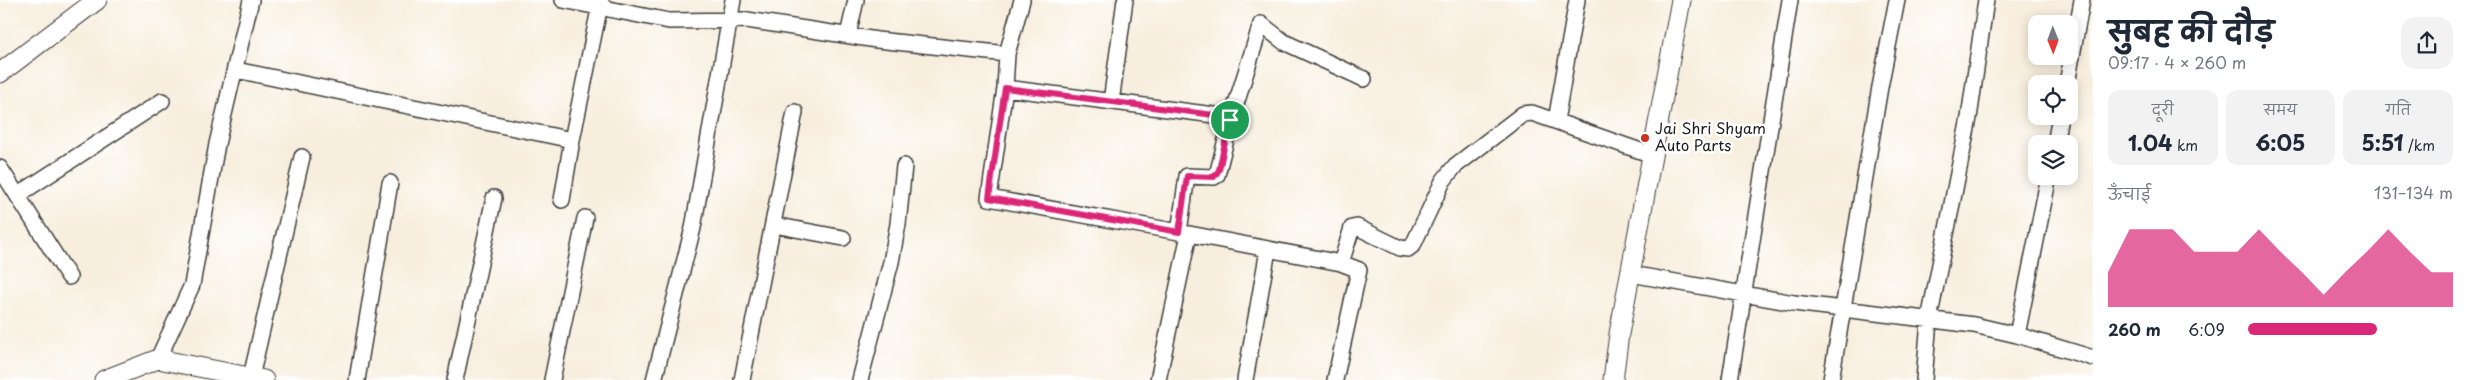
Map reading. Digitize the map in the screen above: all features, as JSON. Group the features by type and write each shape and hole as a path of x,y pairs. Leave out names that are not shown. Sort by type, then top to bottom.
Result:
{"street":[{"path":"0,73 97,0"},
{"path":"158,359 192,285 217,144 251,0"},
{"path":"563,0 600,4 669,21 730,20 786,25 848,35 1007,54"},
{"path":"654,380 693,228 733,0"},
{"path":"848,35 856,0"},
{"path":"1022,0 1007,54 1005,88 989,198 1340,263 1359,270 1335,380"},
{"path":"1111,102 1125,0"},
{"path":"1613,380 1681,0"},
{"path":"1730,380 1742,293 1790,0"},
{"path":"1831,380 1897,0"},
{"path":"1924,380 1929,320 1969,118 1986,0"},
{"path":"2069,75 2082,0"},
{"path":"1556,121 1572,1"},
{"path":"562,200 572,140 600,4"},
{"path":"1158,380 1184,233 1187,176 1214,177 1217,175 1230,120 1261,24 1284,42 1364,79"},
{"path":"236,70 572,140"},
{"path":"1005,88 1214,115 1230,120"},
{"path":"18,195 162,101"},
{"path":"742,380 795,112"},
{"path":"1340,263 1349,232 1357,227 1400,248 1408,249 1413,245 1443,181 1455,166 1523,114 1532,112 1652,155"},
{"path":"104,380 158,359 258,378 302,157"},
{"path":"860,380 893,252 904,166"},
{"path":"0,168 69,277"},
{"path":"357,380 390,183"},
{"path":"2017,335 2047,185"},
{"path":"455,380 494,198"},
{"path":"552,380 585,218"},
{"path":"774,225 843,238"},
{"path":"1245,380 1268,250"},
{"path":"1631,274 1794,303 1974,325 2017,335 2093,358"}],"place":[{"name":"Jai Shri Shyam Auto Parts","path":"1645,138"}],"route":[{"path":"1005,88 1098,102 1214,115 1230,120 1217,175 1214,177 1187,176 1179,232 989,198 1005,88"}]}
